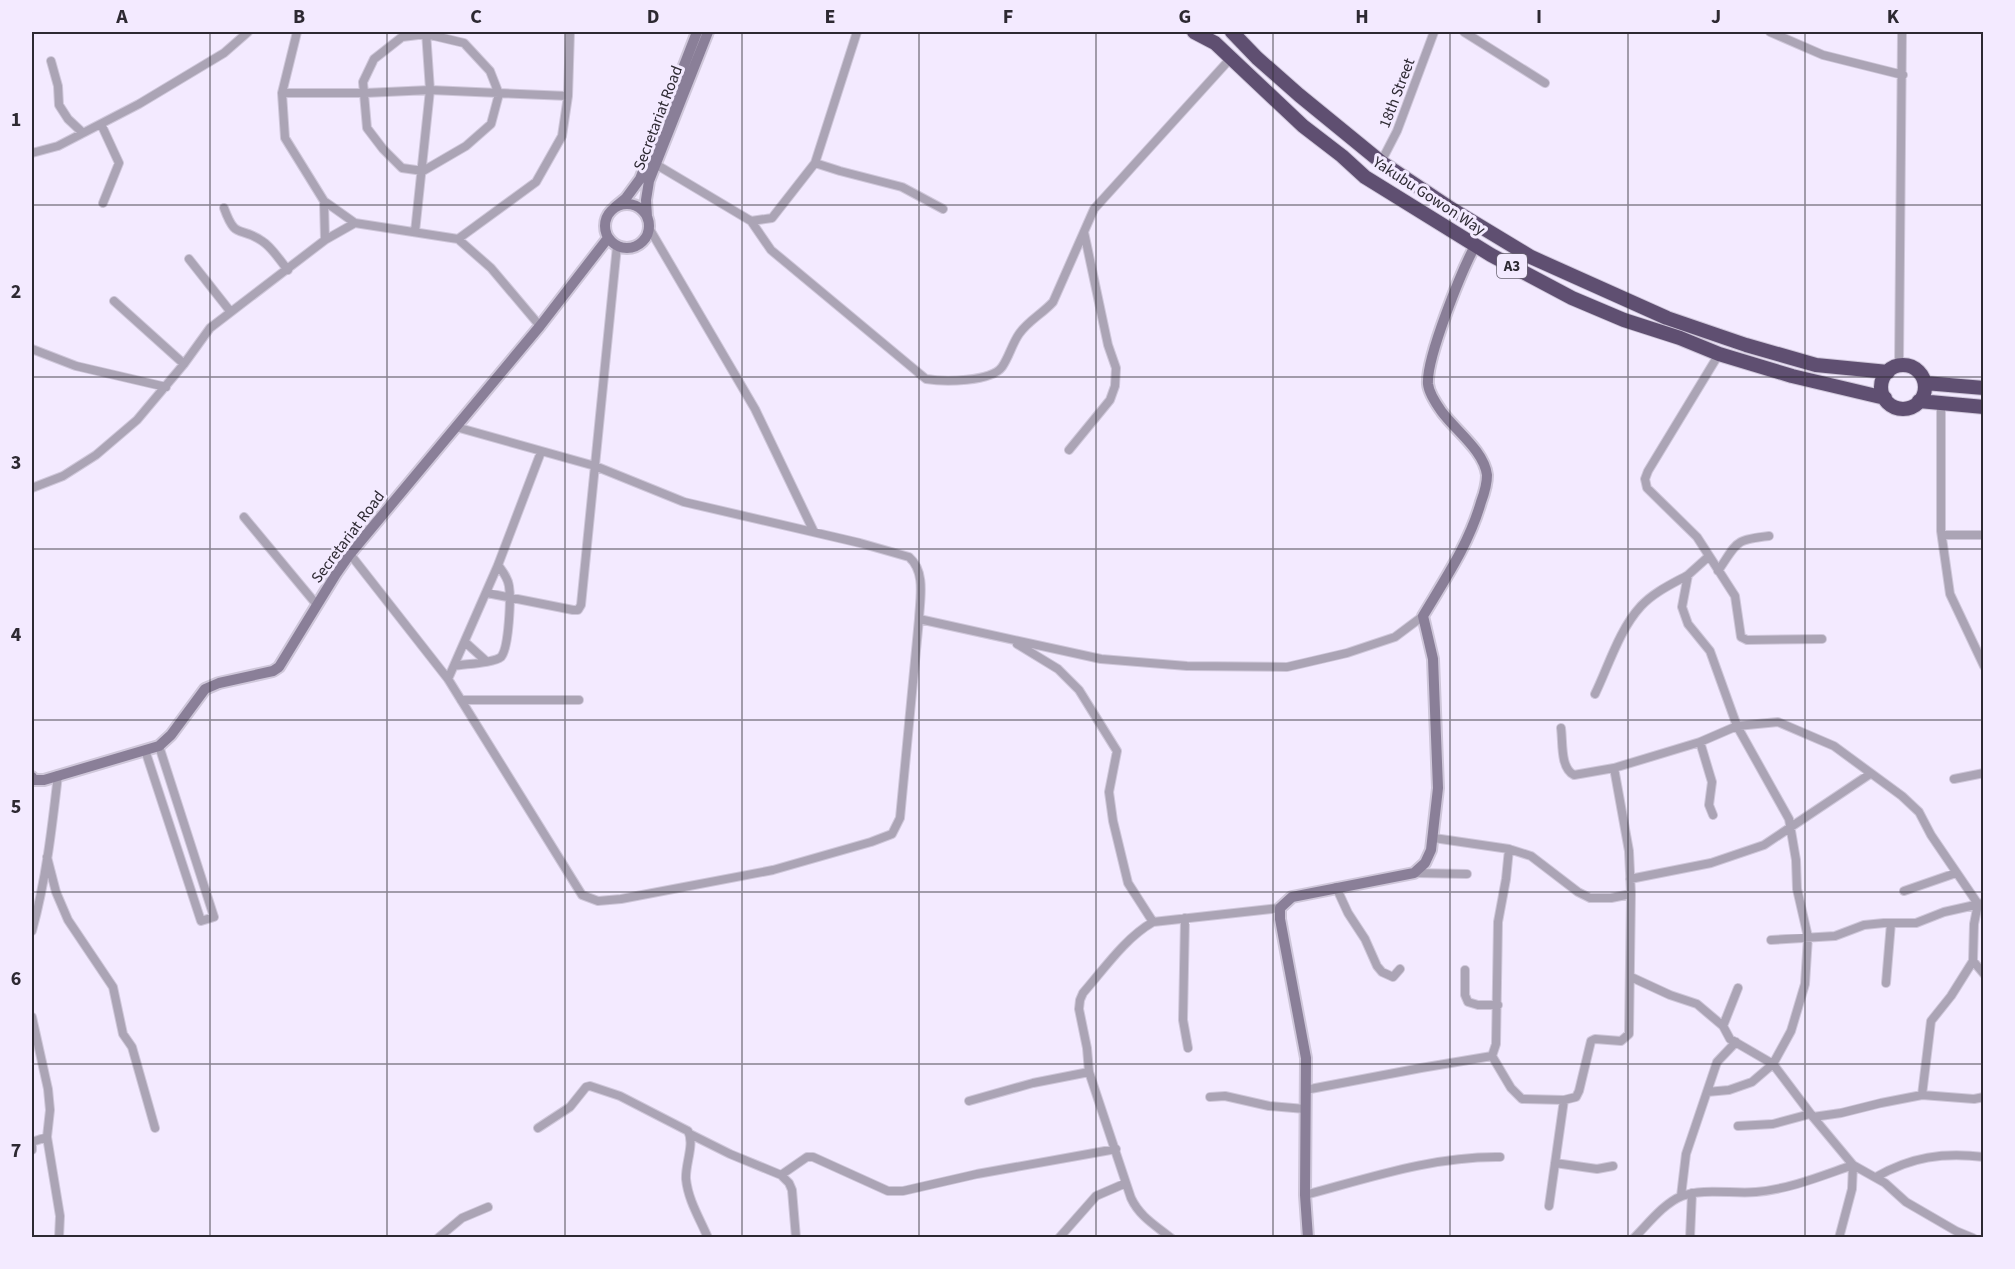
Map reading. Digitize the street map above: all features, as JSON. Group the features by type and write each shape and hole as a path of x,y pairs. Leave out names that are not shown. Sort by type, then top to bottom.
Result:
{"highway":[{"name":"Yakubu Gowon Way","path":"1194,32 1215,44 1303,126 1365,177 1475,246 1572,298 1624,320 1719,354 1792,376 1885,398"},
{"path":"1203,32 1215,44"},
{"name":"Yakubu Gowon Way","path":"1233,33 1299,95 1381,162 1450,208 1531,257 1641,308 1794,359 1836,368 1893,368"},
{"path":"1919,402 1923,396 1925,383 1922,376 1912,367 1893,368 1882,382 1885,398 1893,406 1904,408 1919,402 1983,407"},
{"path":"1925,383 1983,388"}],"street":[{"path":"32,153 57,146 101,124 224,53 248,32"},
{"path":"297,32 282,93 285,138 324,201 355,223 458,240 491,268 540,326"},
{"path":"458,240 536,182 562,136 568,96 570,32"},
{"name":"Secretariat Road","path":"615,207 626,198 640,179 697,32"},
{"name":"Secretariat Road","path":"648,222 649,181 708,32"},
{"path":"751,221 772,218 815,163 857,32"},
{"name":"18th Street","path":"1381,162 1397,131 1434,32"},
{"path":"1464,32 1545,83"},
{"path":"1770,32 1823,55 1903,75"},
{"path":"1893,368 1903,75 1902,32"},
{"path":"415,232 430,90 426,33"},
{"path":"426,33 464,43 489,71 499,94 491,124 466,146 423,171 402,168 367,128 363,82 374,59 402,37 426,33"},
{"path":"657,165 751,221 771,250 926,379 984,378 998,372 1019,334 1053,302 1094,209 1230,59"},
{"path":"51,61 58,87 59,105 68,119 83,133"},
{"path":"282,93 430,90 568,96"},
{"path":"101,124 119,164 103,203"},
{"path":"815,163 902,187 943,208"},
{"path":"324,201 325,240"},
{"path":"648,222 644,240 628,249 618,246 608,238 604,227 606,219 615,207 631,204 638,207 648,222 754,410 814,532"},
{"path":"224,208 235,230 263,241 288,270"},
{"path":"32,488 63,476 96,455 136,420 184,364 210,328 325,240 355,223"},
{"path":"1070,450 1110,400 1115,386 1116,368 1108,345 1084,231"},
{"name":"Secretariat Road","path":"159,746 171,735 205,689 219,683 273,671 279,667 350,554 540,326 608,238"},
{"path":"487,593 573,610 578,610 582,605 618,246"},
{"path":"919,619 1101,659 1187,666 1287,667 1347,653 1395,637 1423,616 1466,544 1485,489 1487,475 1480,457 1442,412 1433,399 1428,384 1432,357 1458,280 1475,246"},
{"path":"189,259 230,311"},
{"path":"114,301 184,364"},
{"path":"32,349 76,366 165,387"},
{"path":"1719,354 1648,471 1645,479 1647,488 1696,537 1734,596 1741,637 1747,640 1822,639"},
{"path":"1941,404 1942,535 1950,594 1983,666"},
{"path":"350,554 448,680 582,896 597,901 621,900 773,870 892,834 900,818 919,619 919,571 915,562 909,557 814,532 684,502 595,466 456,427"},
{"path":"448,680 487,593 541,452"},
{"path":"244,517 317,605"},
{"path":"1942,535 1983,535"},
{"path":"1718,571 1737,543 1743,539 1769,536"},
{"path":"1595,694 1627,626 1641,606 1656,593 1688,575 1708,557"},
{"path":"454,666 495,660 502,656 506,645 509,585 505,574 498,566"},
{"path":"1688,575 1682,607 1688,624 1710,651 1737,726 1792,828 1797,889 1808,937 1806,984 1791,1031 1773,1064 1752,1082 1730,1090 1707,1092"},
{"path":"1414,873 1425,863 1434,838 1438,788 1433,659 1423,616"},
{"path":"1012,641 1058,669 1079,690 1117,751 1108,792 1113,821 1128,883 1153,922"},
{"path":"465,642 486,661"},
{"path":"461,700 579,700"},
{"path":"1561,728 1565,767 1569,773 1574,775 1614,768 1700,742 1737,726 1778,722 1834,746 1902,796 1919,812 1956,873 1980,904"},
{"path":"1700,742 1712,782 1709,805 1713,815"},
{"path":"32,779 44,780 58,775 145,750 159,746 214,917 201,921 145,750"},
{"path":"1509,849 1505,888 1498,922 1498,1005 1496,1044 1492,1056 1511,1088 1521,1099 1564,1100 1576,1097 1579,1091 1591,1041 1594,1039 1621,1041 1629,1034 1631,894 1627,841 1614,768"},
{"path":"1954,779 1983,773"},
{"path":"1630,879 1719,861 1764,845 1870,774"},
{"path":"32,931 40,901 58,775"},
{"path":"1434,838 1509,849 1531,856 1578,892 1590,898 1611,898 1631,894"},
{"path":"47,857 56,892 68,920 113,987 123,1034 132,1047 155,1128"},
{"path":"1171,1238 1137,1209 1126,1184 1089,1072 1088,1048 1079,1009 1083,993 1129,941 1141,929 1153,922 1280,908 1292,897 1414,873 1467,874"},
{"path":"1904,891 1956,873"},
{"path":"1336,887 1377,966 1382,972 1393,977 1400,969"},
{"path":"1771,940 1835,936 1864,925 1916,923 1944,912 1980,904"},
{"path":"1922,1095 1931,1021 1951,996 1973,961 1974,924 1980,904"},
{"path":"1280,908 1280,919 1305,1047 1305,1195 1308,1238"},
{"path":"1185,918 1183,1020 1188,1048"},
{"path":"1886,983 1891,923"},
{"path":"1973,961 1983,974"},
{"path":"1465,970 1465,994 1468,1002 1478,1005 1498,1005"},
{"path":"1631,977 1670,995 1697,1004 1723,1026 1730,1039 1773,1064 1853,1165 1876,1177 1906,1202 1956,1231 1973,1238"},
{"path":"1723,1026 1738,988"},
{"path":"32,1017 48,1089 50,1110 47,1137 60,1216 59,1238"},
{"path":"1681,1196 1686,1154 1717,1062 1736,1042"},
{"path":"1305,1090 1492,1056"},
{"path":"969,1101 1033,1083 1089,1072"},
{"path":"538,1128 570,1107 586,1087 590,1086 620,1096 730,1154 781,1175 792,1190 796,1238"},
{"path":"1738,1126 1773,1124 1812,1115 1841,1113 1922,1095 1974,1099 1983,1096"},
{"path":"1210,1097 1225,1096 1269,1106 1305,1108"},
{"path":"1549,1206 1564,1100"},
{"path":"690,1134 686,1176 688,1190 708,1238"},
{"path":"32,1145 47,1137"},
{"path":"781,1175 807,1157 813,1157 888,1191 903,1191 977,1174 1116,1149"},
{"path":"1876,1177 1896,1165 1911,1160 1950,1155 1983,1157"},
{"path":"1305,1195 1438,1161 1474,1156 1500,1157"},
{"path":"1555,1163 1597,1169 1613,1166"},
{"path":"1634,1238 1668,1205 1681,1196 1692,1193 1754,1192 1790,1188 1853,1165"},
{"path":"1839,1238 1852,1190 1853,1165"},
{"path":"1059,1238 1096,1196 1126,1184"},
{"path":"1690,1238 1692,1193"},
{"path":"438,1238 462,1218 488,1207"}]}
